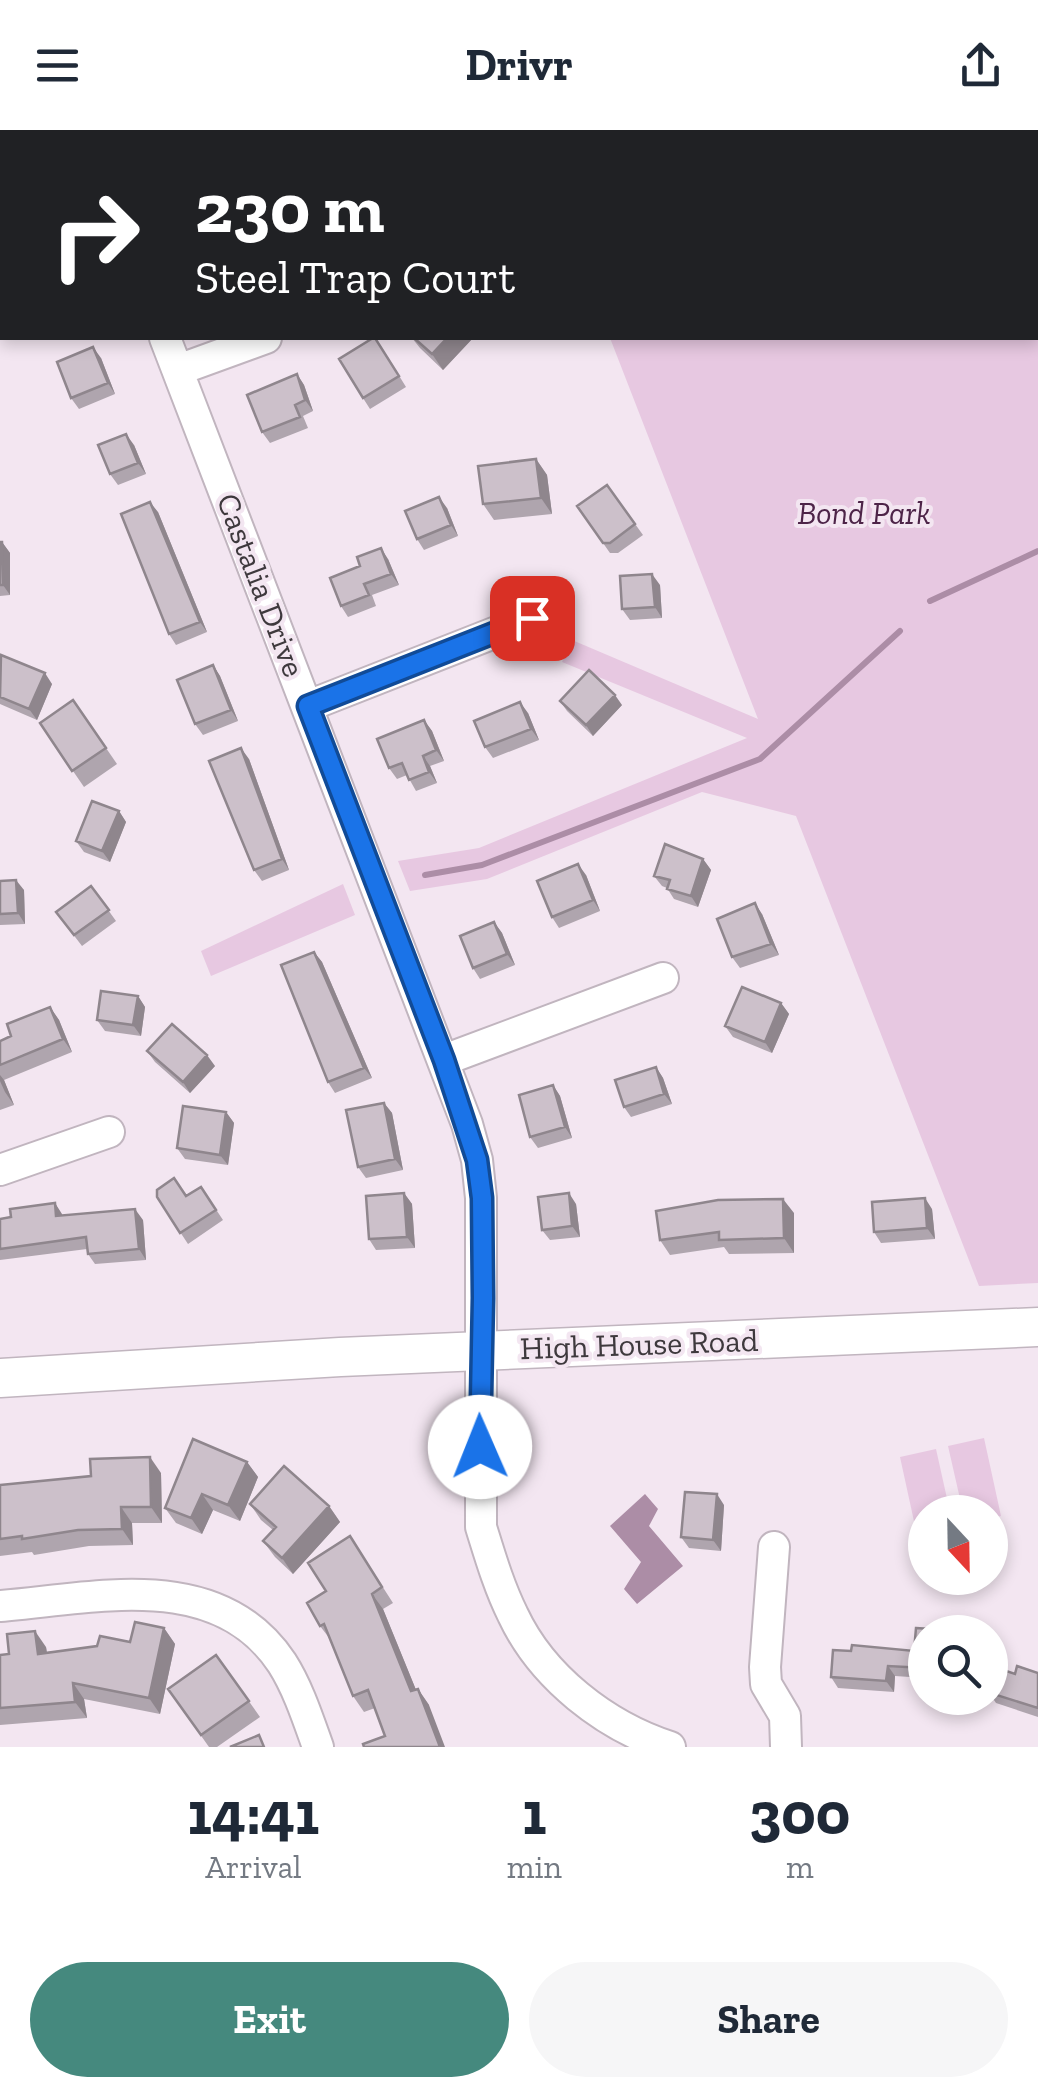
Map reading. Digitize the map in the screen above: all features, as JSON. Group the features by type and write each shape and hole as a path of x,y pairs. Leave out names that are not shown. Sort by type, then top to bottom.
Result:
{"main road":[{"name":"High House Road","path":"0,1378 481,1350 1038,1327"}],"street":[{"name":"Castalia Drive","path":"165,340 444,1060 477,1160 482,1198 481,1527 514,1618 559,1680 616,1724 670,1747"},
{"path":"178,370 260,340"},
{"path":"308,706 532,618"},
{"path":"444,1060 662,978"},
{"path":"0,1170 108,1132"},
{"path":"774,1547 765,1668 766,1684 786,1716 786,1747"},
{"path":"0,1606 146,1594 184,1597 214,1605 246,1624 280,1661 292,1680 318,1747"}],"green space":[{"name":"Bond Park","path":"611,340 1038,340 1038,1283 979,1286 796,816 702,792 487,879 410,891 398,861 479,848 747,738 562,662 572,640 758,719"},
{"path":"343,884 355,915 211,976 201,951"},
{"path":"984,1438 996,1495 959,1495 948,1446"},
{"path":"936,1449 946,1495 908,1495 900,1457"}],"shaded area":[{"path":"645,1494 658,1509 649,1526 683,1566 637,1604 624,1589 641,1562 610,1526"}],"building":[{"path":"376,340 399,376 363,398 339,359"},
{"path":"416,340 445,340 432,354"},
{"path":"93,347 108,383 71,398 57,362"},
{"path":"297,374 305,400 295,405 300,417 262,432 247,395"},
{"path":"126,434 138,463 110,474 98,445"},
{"path":"536,459 541,498 483,504 478,466"},
{"path":"607,485 635,524 610,543 603,543 577,506"},
{"path":"439,497 451,525 417,539 405,511"},
{"path":"150,502 200,622 169,634 121,514"},
{"path":"2,542 3,585 0,585"},
{"path":"381,548 391,574 364,584 369,595 341,606 330,578 360,566 357,557"},
{"path":"652,574 655,607 622,609 620,576"},
{"path":"1,655 45,673 29,709 0,697"},
{"path":"213,665 231,710 195,724 177,680"},
{"path":"589,670 615,695 586,725 560,701"},
{"path":"73,700 106,748 72,771 40,723"},
{"path":"520,702 531,729 485,747 474,721"},
{"path":"424,720 436,750 423,756 429,772 409,780 402,763 389,768 377,739"},
{"path":"241,748 282,859 254,870 209,761"},
{"path":"92,801 119,811 102,851 76,841"},
{"path":"665,844 703,859 691,896 667,889 670,880 654,876"},
{"path":"578,864 593,900 552,917 537,881"},
{"path":"16,880 18,913 0,914 0,881"},
{"path":"91,886 109,910 74,935 56,912"},
{"path":"755,903 771,944 732,957 717,919"},
{"path":"494,922 507,954 473,968 460,936"},
{"path":"314,952 364,1068 328,1082 281,965"},
{"path":"742,987 781,1003 765,1042 725,1026"},
{"path":"101,991 138,996 133,1025 97,1020"},
{"path":"50,1007 63,1039 0,1065 0,1041 11,1036 7,1024"},
{"path":"172,1024 207,1055 183,1082 147,1051"},
{"path":"656,1067 664,1094 624,1107 615,1080"},
{"path":"553,1085 565,1127 530,1137 519,1095"},
{"path":"384,1103 395,1159 358,1167 346,1110"},
{"path":"183,1106 226,1112 220,1155 177,1148"},
{"path":"174,1178 186,1196 201,1187 216,1210 180,1233 157,1197 157,1190"},
{"path":"404,1193 407,1237 369,1239 366,1196"},
{"path":"569,1193 572,1226 542,1230 538,1197"},
{"path":"925,1198 927,1228 874,1232 872,1202"},
{"path":"783,1199 784,1238 719,1240 719,1232 660,1240 656,1211 718,1200"},
{"path":"55,1203 56,1216 135,1209 139,1249 88,1254 86,1237 0,1249 0,1219 11,1217 10,1209"},
{"path":"193,1439 247,1462 228,1505 202,1494 191,1518 165,1508"},
{"path":"150,1457 151,1507 121,1507 122,1529 0,1539 0,1485 91,1476 90,1459"},
{"path":"284,1466 329,1506 282,1558 263,1541 276,1527 250,1504"},
{"path":"685,1492 717,1494 713,1540 681,1537"},
{"path":"350,1536 382,1587 372,1594 411,1691 418,1689 440,1747 364,1747 363,1744 385,1736 368,1690 353,1696 324,1624 320,1626 307,1603 326,1591 308,1563"},
{"path":"135,1622 164,1628 149,1698 73,1683 75,1702 0,1708 0,1655 9,1654 7,1634 35,1631 38,1654 97,1646 100,1636 130,1642"},
{"path":"852,1645 908,1650 908,1667 888,1666 886,1681 831,1677 833,1650 851,1651"},
{"path":"216,1655 249,1701 201,1735 168,1689"},
{"path":"1017,1666 1038,1673 1038,1708 1008,1699 1008,1672 1015,1674"},
{"path":"259,1735 264,1747 230,1747"}],"waterway":[{"path":"930,601 1038,551"},
{"path":"425,875 482,865 760,759 900,631"}],"route":[{"path":"480,1447 482,1198 477,1160 468,1124 308,706 532,618"}]}
